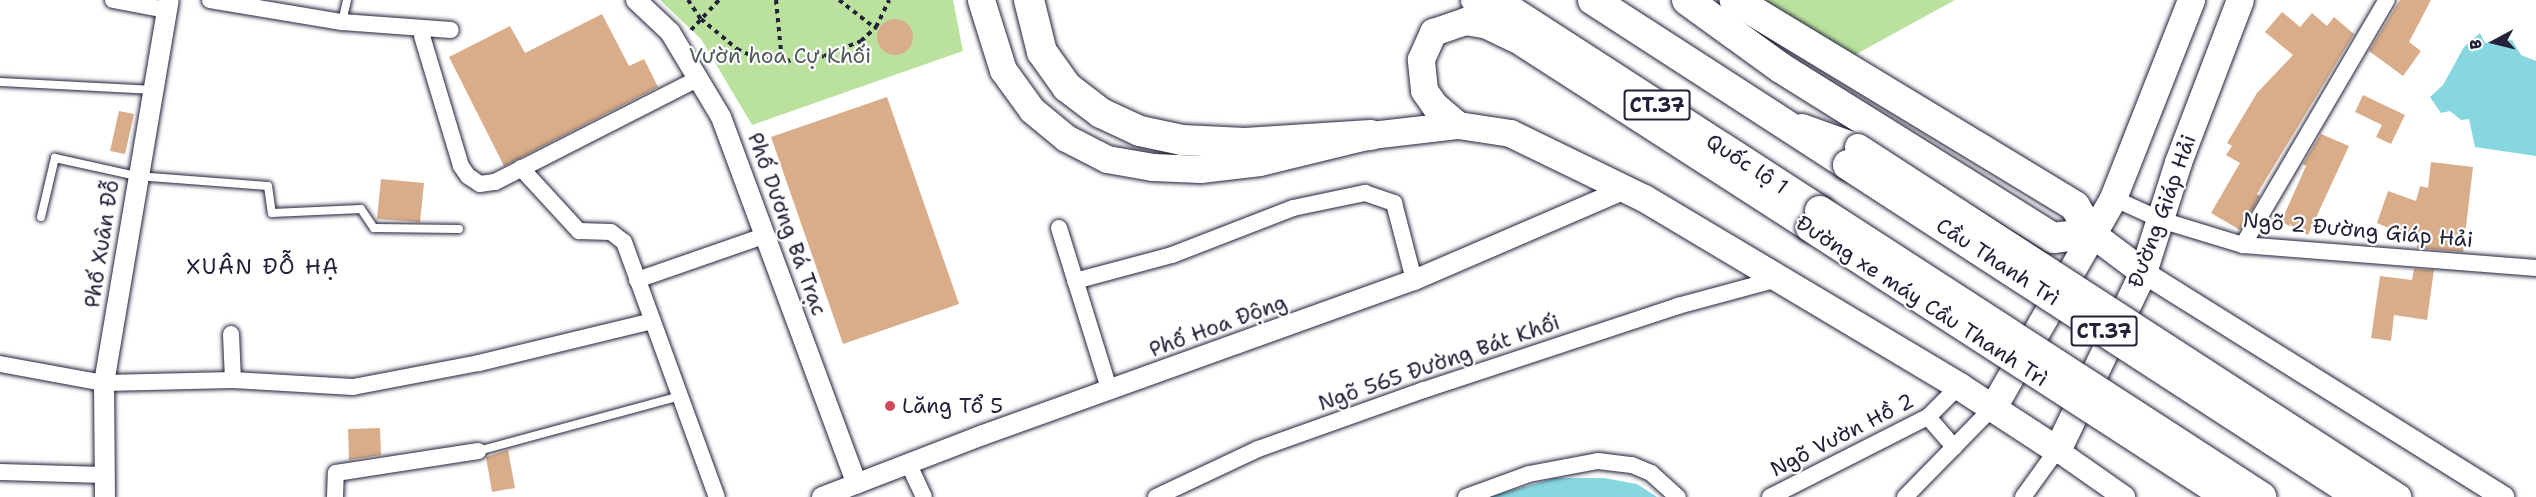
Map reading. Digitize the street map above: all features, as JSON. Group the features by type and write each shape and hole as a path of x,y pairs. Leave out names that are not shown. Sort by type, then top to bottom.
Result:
{"highway":[{"path":"981,0 1003,69 1032,110 1066,138 1107,159 1153,167 1200,169 1260,162 1371,135"},
{"path":"1029,0 1042,52 1066,87 1101,113 1140,131 1182,140 1245,143 1371,135 1458,125 1510,133 1625,189 1741,254 1778,279 1993,407 2057,450"},
{"name":"Quốc lộ 1","path":"1494,0 1815,219"},
{"path":"1593,0 1638,29"},
{"path":"1604,0 1638,29"},
{"path":"1687,0 1790,74 2053,238 2091,233"},
{"path":"1735,0 2075,206 2091,233 2143,272"},
{"path":"1993,407 2113,198 2192,0"},
{"name":"Đường Giáp Hải","path":"2057,450 2143,272 2178,162 2240,0"},
{"path":"1458,125 1435,106 1424,90 1421,59 1429,39 1443,26 1465,21 1487,25 1514,38"},
{"name":"CT.37","path":"1638,29 1768,114 1853,156"},
{"name":"Cầu Thanh Trì","path":"1853,156 2360,497"},
{"name":"CT.37","path":"1815,219 2260,497"}],"main road":[{"name":"Đường xe máy Cầu Thanh Trì","path":"1474,0 1514,38 1815,219 2224,497"},
{"path":"1853,156 2398,497"},
{"path":"2143,272 2503,497"},
{"path":"2057,450 2124,497"}],"street":[{"path":"113,0 168,5"},
{"path":"210,0 342,22 451,30"},
{"name":"Phố Dương Bá Trạc","path":"636,0 678,44 721,117 857,484"},
{"path":"2243,245 2387,0"},
{"name":"Phố Xuân Đỗ","path":"105,497 104,383 151,90 168,5"},
{"path":"422,36 459,160 468,176 486,184 699,78"},
{"path":"522,168 579,231 618,236 637,280 717,497"},
{"name":"Phố Hoa Động","path":"822,497 1109,389 1414,280 1625,189"},
{"path":"1075,281 1172,255 1293,208 1365,193 1394,203 1414,280"},
{"name":"Ngõ 2 Đường Giáp Hải","path":"2113,198 2161,220 2243,245 2536,268"},
{"path":"1059,228 1109,389"},
{"path":"637,280 766,235"},
{"path":"1741,254 1743,288"},
{"name":"Ngõ 565 Đường Bát Khối","path":"1156,497 1257,449 1413,394 1743,288 1778,279"},
{"path":"0,364 104,383 233,380 353,387 479,363 652,321"},
{"path":"231,334 233,380"},
{"name":"Ngõ Vườn Hồ 2","path":"1770,497 1928,417 1959,386"},
{"path":"1905,497 1993,407"},
{"path":"1928,417 1954,447"},
{"path":"2023,497 2057,450"},
{"path":"335,497 336,473 478,451"},
{"path":"1466,497 1528,474 1598,461 1632,465 1651,473 1678,497"},
{"path":"909,465 924,497"},
{"path":"0,472 104,475"}],"lane":[{"path":"342,22 347,0"},
{"path":"0,82 151,90"},
{"path":"41,217 55,158 137,176 268,186 272,213 361,209 374,228 459,229"},
{"path":"478,451 680,396"}],"path":[{"path":"688,0 701,19 738,49 758,58 782,61 839,52 861,41 875,27 889,0"},
{"path":"678,44 719,0"},
{"path":"776,0 782,61"},
{"path":"839,0 875,27"}],"green space":[{"name":"Vườn hoa Cự Khối","path":"660,0 953,0 963,51 752,125 701,39"},
{"path":"1761,0 1955,0 1851,57"}],"water":[{"path":"2480,33 2485,43 2512,40 2521,55 2536,61 2536,156 2475,147 2469,119 2461,120 2450,111 2441,113 2430,97 2443,85 2464,47"},
{"path":"1555,478 1604,478 1637,484 1657,497 1489,497"}],"building":[{"path":"2400,0 2431,0 2409,42 2421,51 2403,76 2369,51"},
{"path":"2282,12 2300,27 2312,13 2327,26 2334,17 2354,34 2257,194 2260,196 2240,230 2211,213 2240,163 2226,155 2232,146 2227,143 2257,93 2293,55 2265,32"},
{"path":"602,14 629,66 644,59 658,87 504,166 449,57 510,26 525,53"},
{"path":"895,19 908,24 913,37 908,50 895,55 882,50 877,37 882,24"},
{"path":"2363,95 2405,115 2391,144 2376,137 2382,125 2355,112"},
{"path":"887,97 959,304 843,344 771,137"},
{"path":"119,111 134,114 125,154 110,151"},
{"path":"2321,134 2349,146 2308,235 2281,222 2306,166 2303,164"},
{"path":"2431,162 2473,167 2463,252 2417,248 2418,241 2377,223 2388,191 2416,201 2420,186 2428,188"},
{"path":"381,179 424,183 420,222 377,219"},
{"path":"2414,269 2434,270 2427,320 2394,315 2391,341 2371,338 2380,276 2412,280"},
{"path":"380,428 381,455 349,460 348,429"},
{"path":"508,450 515,488 492,492 486,457"}],"place":[{"name":"Lăng Tổ 5","path":"890,406"}],"district":[{"name":"XUÂN ĐỖ HẠ","path":"263,267"}]}
